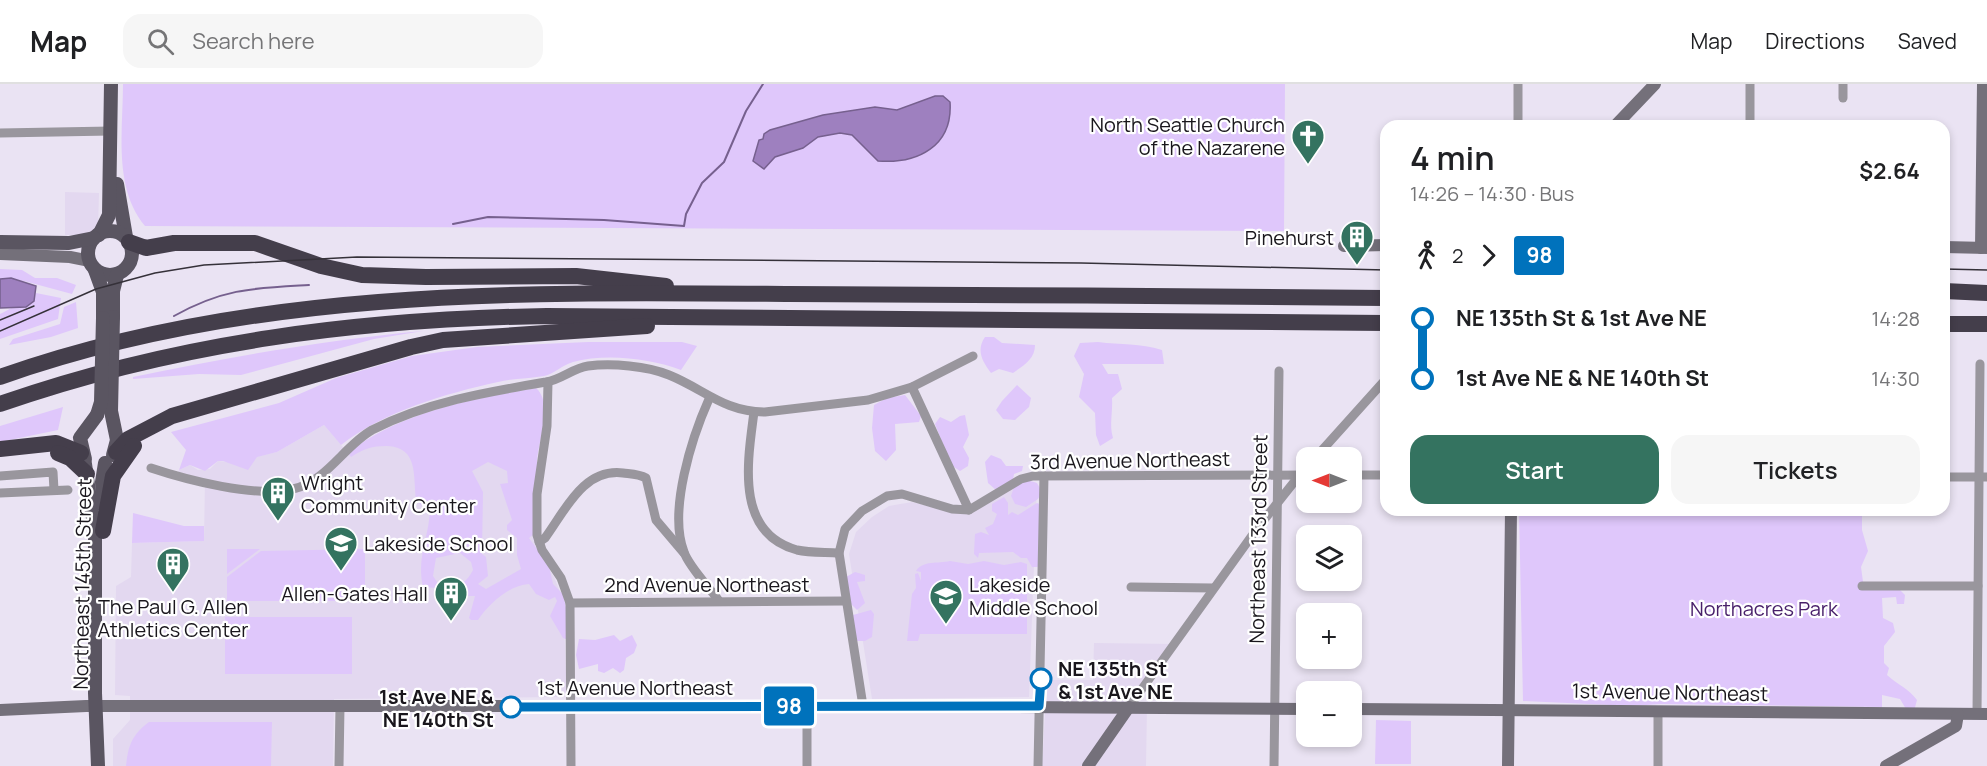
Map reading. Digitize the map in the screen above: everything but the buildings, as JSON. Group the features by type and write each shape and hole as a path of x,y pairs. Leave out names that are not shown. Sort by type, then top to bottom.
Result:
{"highway":[{"path":"127,240 146,248 174,243 255,243 321,266 362,275 576,276 654,284 701,293"},
{"path":"1950,291 1987,293"},
{"path":"0,377 162,333 315,307 460,297 701,293 1380,298"},
{"path":"1950,302 1987,302"},
{"path":"112,451 150,427 202,406 443,340 562,334 749,317"},
{"path":"0,404 176,355 333,328 459,318 749,317 1380,323"},
{"path":"1950,324 1986,324"},
{"path":"1950,327 1986,324"},
{"path":"103,531 112,476 124,457 150,427"},
{"path":"0,449 56,442 84,462"}],"main road":[{"path":"110,147 115,154 119,203 130,256 127,265 117,275 107,276 92,266 89,246 97,237 109,215 108,154 111,131 111,84"},
{"path":"0,242 69,243 114,232 127,240"},
{"name":"Northeast 145th Street","path":"92,266 103,292 108,317 112,451 102,482 100,693 96,708"},
{"name":"Northeast 145th Street","path":"96,708 95,533 80,438 95,418 101,402 108,317 117,275"},
{"path":"84,462 95,465 112,451 104,425 95,418"},
{"path":"96,708 98,766"}],"street":[{"path":"1518,84 1518,120"},
{"path":"1622,120 1655,84"},
{"path":"1750,84 1750,120"},
{"path":"1843,84 1843,98"},
{"path":"1950,247 1984,248 1983,84"},
{"path":"0,133 111,131"},
{"path":"1344,246 1380,245"},
{"path":"0,254 70,257 92,266"},
{"path":"151,468 213,485 269,490 293,489 315,479 351,446 381,426 430,407 483,392 548,382 578,368 590,366 652,370 671,376 709,399 754,412 851,404 912,387 973,356"},
{"path":"1980,364 1983,477 1978,586 1982,714"},
{"name":"Northeast 133rd Street","path":"1274,766 1279,371"},
{"path":"548,382 547,426 536,508 539,542 561,578 570,603 571,766"},
{"path":"863,706 844,601 839,553 842,536 853,519 886,496 902,494 958,510 969,510 912,387"},
{"path":"1325,447 1380,387"},
{"path":"684,553 678,504 697,425 709,399"},
{"path":"754,412 747,480 749,499 758,518 780,542 797,550 839,553"},
{"path":"0,476 53,472 54,490"},
{"path":"539,542 545,538 584,484 600,474 614,472 646,478 656,520 684,553 719,601"},
{"name":"3rd Avenue Northeast","path":"969,510 1022,479 1044,476 1296,475"},
{"path":"1362,475 1380,475"},
{"path":"1038,766 1044,476"},
{"path":"1950,477 1983,477"},
{"path":"1088,766 1213,588 1277,501 1296,481"},
{"path":"0,493 68,490"},
{"path":"1508,766 1511,516"},
{"path":"1862,586 1978,586"},
{"path":"1131,587 1213,588"},
{"name":"2nd Avenue Northeast","path":"570,603 844,601"},
{"path":"807,706 807,766"},
{"name":"1st Avenue Northeast","path":"0,710 807,706 1296,709"},
{"path":"339,766 340,707"},
{"name":"1st Avenue Northeast","path":"1362,709 1982,714"},
{"path":"1658,712 1658,766"},
{"path":"1886,766 1956,726 1959,714"}],"shaded area":[{"path":"935,96 943,96 950,102 946,130 939,141 919,155 907,159 878,161 852,135 840,133 818,137 803,148 775,157 764,169 753,161 759,140 763,139 764,134 770,130 823,115 875,107 897,110"},
{"path":"65,192 99,193 98,228 87,235 65,235"},
{"path":"11,278 36,286 34,301 26,307 0,308 0,279"},
{"name":"Lakeside School","path":"538,390 542,398 533,477 542,557 563,599 567,697 334,699 333,766 113,766 113,739 130,720 130,696 115,695 116,586 131,577 132,543 204,541 205,480 178,473 179,470 190,465 198,470 210,469 218,461 230,462 277,452 324,425 348,453 390,427 438,410"},
{"name":"Lakeside Middle School","path":"1037,486 1029,697 872,699 849,554 856,532 872,517 889,506 912,502 955,513 1013,488"},
{"path":"1094,643 1175,644 1130,707 1147,707 1146,766 1042,766 1047,680 1093,680"}],"green space":[{"path":"123,84 1285,84 1284,231 145,226 135,211 124,176 122,158"},
{"path":"0,269 22,270 35,278 57,278 76,285 72,294 24,281 0,279"},
{"path":"36,293 61,298 58,319 0,339 0,314 13,307 30,303"},
{"path":"76,302 78,328 51,337 9,345 13,339 60,324 64,307"},
{"path":"423,331 374,339 241,375 199,374 133,379 133,377 277,350"},
{"path":"985,337 994,337 1002,343 1035,345 1035,350 1028,361 1013,373 999,369 991,373 981,355 981,346"},
{"path":"588,342 682,342 697,346 681,370 656,362 627,358 586,359 569,363 544,376 498,382 416,405 376,422 341,445 324,425 277,452 257,457 248,470 218,461 205,471 190,465 179,470 186,450 171,432 279,403 336,378 412,356 477,347"},
{"path":"1080,343 1138,345 1162,350 1164,364 1102,364 1108,374 1118,374 1122,389 1112,398 1113,438 1100,446 1096,435 1095,413 1079,397 1084,374 1074,356"},
{"path":"1017,385 1031,398 1029,407 1015,420 1003,419 996,410"},
{"path":"536,388 544,403 544,423 537,461 535,533 529,538 549,566 553,584 563,594 567,612 568,640 563,638 550,616 557,601 555,597 549,600 536,594 529,584 514,588 500,596 478,620 469,618 475,596 438,596 436,588 423,587 421,566 430,507 421,505 416,500 414,473 409,457 397,448 387,446 368,449 351,457 348,453 368,439 413,417","holes":["488,462 507,471 508,483 500,484 512,520 507,525 507,530 517,538 517,555 521,569 486,589 478,584 488,576 486,557 482,554 483,492 472,471","460,553 471,562 473,570 470,575 460,584 439,585 433,576 436,558"]},
{"path":"905,395 921,416 919,422 895,424 896,450 886,461 875,451 872,428 874,405 887,398"},
{"path":"63,407 58,430 0,442 0,426"},
{"path":"965,415 969,435 963,447 969,458 968,466 960,471 951,465 935,424 940,417 951,422"},
{"path":"991,455 1001,459 1006,466 1023,466 1022,471 1014,474 1013,480 996,490 988,483 985,462"},
{"path":"1027,480 1037,483 1042,492 1038,499 1026,507 1015,504 1011,496 1014,487"},
{"path":"1004,497 1008,503 1008,515 1012,512 1018,515 1037,503 1042,505 1040,565 1037,567 1032,567 1027,558 1021,558 1013,552 979,553 978,558 974,554 975,534 981,532 989,535 985,528 993,524 997,514 992,511 992,504"},
{"path":"133,513 184,526 204,526 204,541 132,543"},
{"name":"Northacres Park","path":"1519,516 1862,516 1862,530 1868,551 1861,567 1864,589 1900,590 1905,595 1904,604 1897,604 1896,597 1882,598 1883,618 1893,623 1895,632 1884,646 1884,663 1889,668 1887,675 1917,700 1914,711 1906,709 1900,699 1882,695 1882,707 1660,704 1633,706 1523,701"},
{"path":"227,549 260,549 227,574"},
{"path":"365,549 365,601 227,601 227,577 261,551"},
{"path":"950,561 968,564 984,561 1004,565 1021,562 1027,564 1027,634 920,634 918,641 907,641 912,594 916,588 915,574 918,573 921,581 921,572 916,571 923,565"},
{"path":"855,572 865,575 865,581 857,582 865,603 857,610 849,602 846,577"},
{"path":"871,610 874,614 872,637 865,641 856,641 853,615"},
{"path":"225,617 352,617 352,674 225,674"},
{"path":"614,635 620,641 632,635 637,645 634,653 626,658 624,670 620,673 613,668 604,673 598,671 598,664 579,669 576,655 579,639 595,640"},
{"path":"1376,720 1411,721 1411,764 1375,764"},
{"path":"149,722 272,722 271,766 126,766 132,741"}],"waterway":[{"path":"453,224 488,217 604,220 684,226 686,214 702,183 724,162 746,111 763,84"},
{"path":"174,316 209,300 240,291 309,285"}],"tram line":[{"path":"0,331 96,289 155,273 204,265 357,257 1081,263 1380,270"},
{"path":"1950,269 1987,270"},
{"path":"0,320 34,306"}],"bus line":[{"name":"98","path":"511,707 1039,706 1041,679"}],"place":[{"name":"North Seattle Church of the Nazarene","path":"1308,165"},
{"name":"Pinehurst","path":"1357,266"},
{"name":"Wright Community Center","path":"278,522"},
{"name":"Lakeside School","path":"341,572"},
{"name":"The Paul G. Allen Athletics Center","path":"173,593"},
{"name":"Allen-Gates Hall","path":"451,622"},
{"name":"Lakeside Middle School","path":"946,625"},
{"name":"NE 135th St & 1st Ave NE","path":"1041,679"},
{"name":"1st Ave NE & NE 140th St","path":"511,707"}]}
